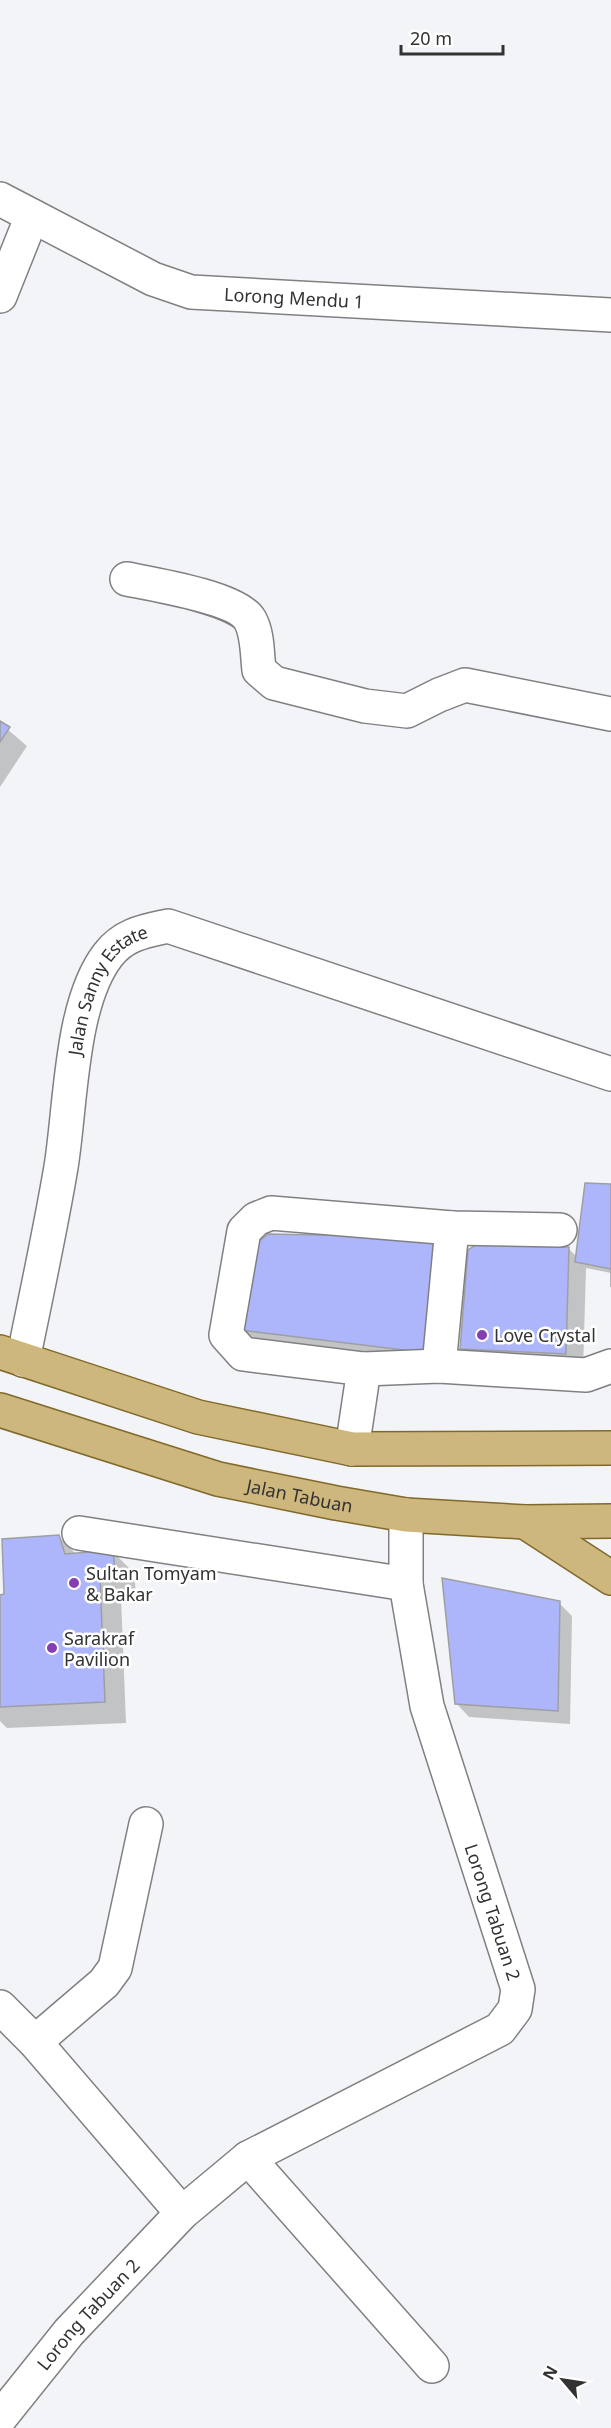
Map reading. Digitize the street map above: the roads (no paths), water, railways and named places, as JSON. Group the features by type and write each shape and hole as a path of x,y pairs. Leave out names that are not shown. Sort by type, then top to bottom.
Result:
{"main road":[{"path":"12,1356 198,1417 352,1449 611,1448"},
{"name":"Jalan Tabuan","path":"0,1410 218,1479 406,1515 525,1522 611,1521"},
{"path":"525,1522 611,1578"}],"street":[{"name":"Lorong Mendu 1","path":"0,199 153,279 191,292 611,315"},
{"path":"0,296 32,216"},
{"path":"127,579 216,598 249,617 255,632 259,670 273,682 365,706 407,711 465,685 611,714"},
{"name":"Jalan Sanny Estate","path":"12,1356 61,1166 75,1047 93,982 109,954 132,934 168,926 611,1074"},
{"path":"560,1230 452,1228 271,1213 256,1219 244,1231 226,1335 243,1354 364,1369 439,1366 586,1375 611,1366"},
{"path":"439,1366 452,1228"},
{"path":"352,1449 364,1369"},
{"name":"Lorong Tabuan 2","path":"0,2418 69,2332 182,2213 248,2158 500,2029 515,2009 518,1989 427,1706 406,1584 406,1515"},
{"path":"79,1533 406,1584"},
{"path":"35,2042 104,1983 115,1968 146,1824"},
{"path":"0,2007 35,2042 182,2213"},
{"path":"248,2158 432,2366"}],"place":[{"name":"Love Crystal","path":"482,1335"},
{"name":"Sultan Tomyam & Bakar","path":"74,1583"},
{"name":"Sarakraf Pavilion","path":"52,1648"}]}
